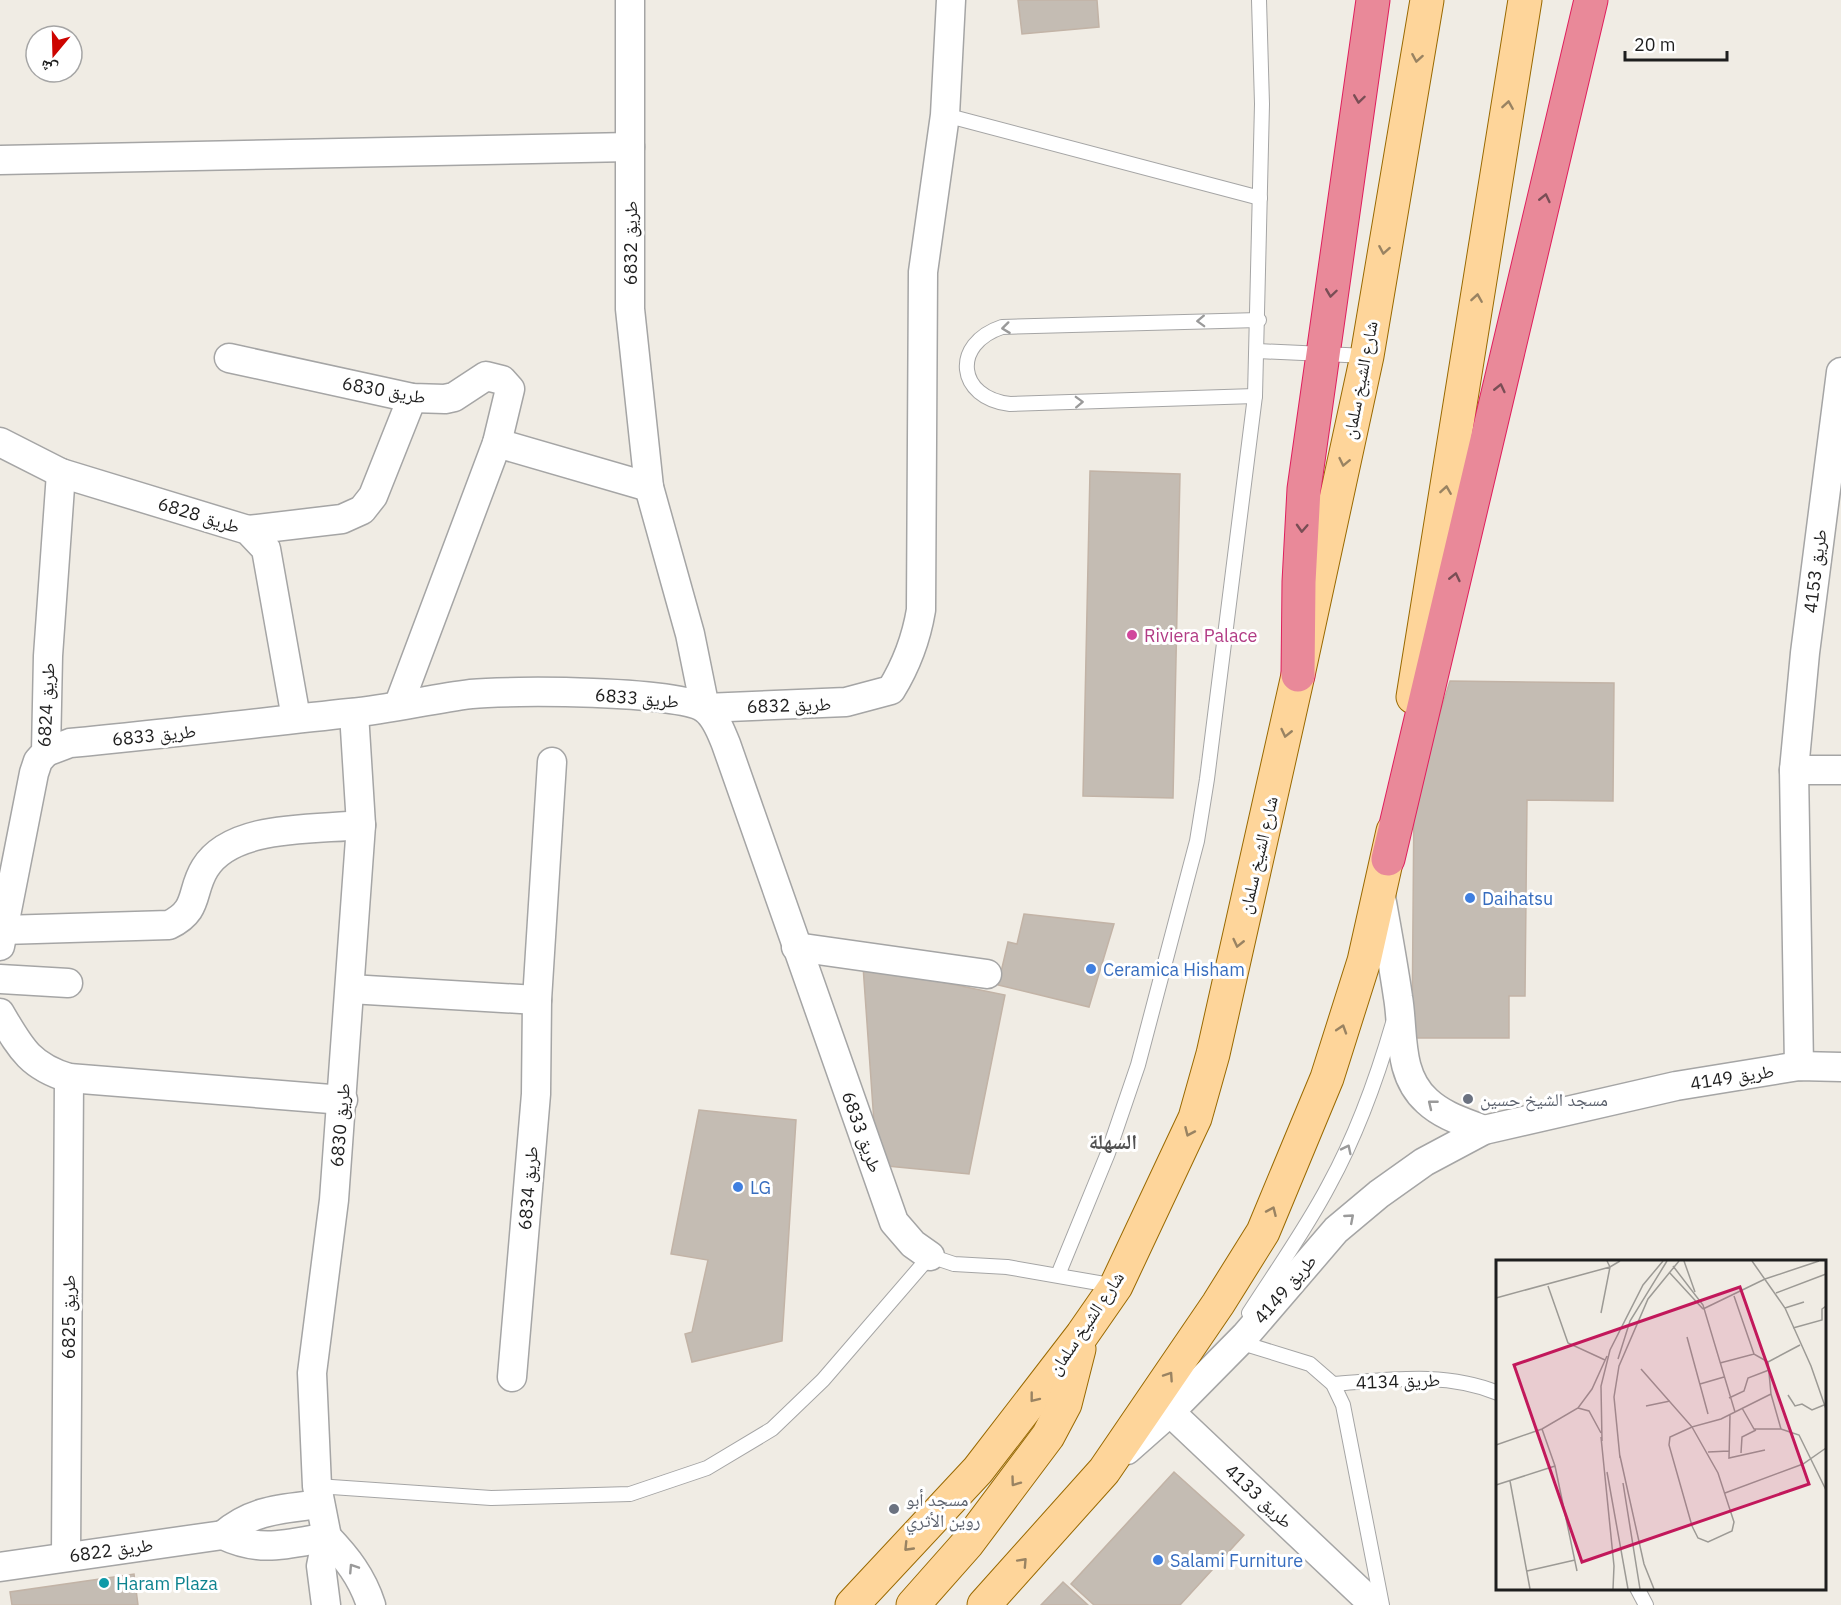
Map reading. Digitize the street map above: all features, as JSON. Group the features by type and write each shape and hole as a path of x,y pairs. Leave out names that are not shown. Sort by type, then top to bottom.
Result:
{"highway":[{"path":"1298,675 1299,582 1304,489 1373,0"},
{"path":"1388,859 1591,0"}],"main road":[{"name":"شارع الشيخ سلمان","path":"852,1605 978,1470 1082,1335 1116,1286 1196,1118 1213,1054 1298,675 1366,356 1426,0"},
{"path":"984,1605 1104,1471 1218,1304 1263,1232 1327,1078 1364,961 1388,859 1525,0"},
{"path":"914,1605 967,1544 1048,1436 1065,1404 1082,1335"}],"street":[{"name":"طريق 6832","path":"630,0 630,309 649,487 690,634 705,708 846,702 891,690 905,666 917,634 921,610 923,272 945,115 951,0"},
{"path":"0,160 630,147"},
{"name":"طريق 6830","path":"229,358 412,398 445,399 462,393 481,377 492,376 502,380 510,389 497,443 399,704"},
{"name":"طريق 4153","path":"1799,1066 1794,770 1805,653 1841,372"},
{"path":"248,530 342,519 362,510 373,496 412,398"},
{"name":"طريق 6828","path":"0,442 61,473 248,530 266,549 296,718"},
{"path":"497,443 649,487"},
{"name":"طريق 6824","path":"61,473 48,656 46,752 38,761 33,773 1,938 169,925 187,914 193,905 204,870 212,859 234,842 260,835 361,825"},
{"name":"طريق 6833","path":"46,752 70,743 354,712 474,694 553,692 666,698 705,708 718,725 726,744 894,1222 913,1244 930,1256"},
{"name":"طريق 6830","path":"327,1537 319,1495 312,1372 334,1200 343,1100 361,825 354,712"},
{"name":"طريق 6834","path":"512,1377 536,1094 537,1000 552,762"},
{"path":"1794,770 1841,770"},
{"path":"1380,894 1399,1000 1402,1052 1411,1078 1425,1100 1444,1114 1484,1130"},
{"path":"796,947 987,974"},
{"path":"0,979 68,983"},
{"path":"350,989 537,1000"},
{"path":"0,1013 24,1053 37,1065 69,1078 343,1100"},
{"name":"طريق 4149","path":"1104,1471 1170,1412 1229,1351 1336,1230 1379,1194 1424,1162 1484,1130 1676,1086 1799,1066 1841,1066"},
{"name":"طريق 6825","path":"66,1556 69,1078"},
{"name":"طريق 4133","path":"1170,1412 1374,1605"},
{"name":"طريق 6822","path":"223,1535 237,1522 255,1514 319,1495"},
{"name":"طريق 6822","path":"0,1567 223,1535 240,1543 259,1547 327,1537"},
{"path":"326,1605 321,1566 327,1537"},
{"path":"327,1537 347,1558 364,1585 371,1605"}],"lane":[{"path":"1058,1275 1108,1153 1138,1065 1197,841 1207,779 1255,396 1259,320 1262,104 1259,0"},
{"path":"945,115 1260,198"},
{"path":"1255,396 1010,404 993,402 978,393 968,378 967,361 973,344 985,332 1002,327 1259,320"},
{"path":"1258,351 1366,356"},
{"path":"1382,1605 1343,1405 1333,1384 1310,1365 1229,1351 1329,1185 1354,1133 1383,1056 1399,1000"},
{"path":"319,1495 491,1498 630,1494 707,1468 772,1429 823,1380 930,1256 954,1264 1007,1267 1116,1286"},
{"name":"طريق 4134","path":"1333,1384 1419,1378 1454,1380 1496,1393"},
{"path":"1638,1590 1646,1605"}],"building":[{"path":"1018,0 1097,0 1099,27 1022,34"},
{"name":"Riviera Palace","path":"1090,471 1180,474 1173,798 1083,796"},
{"name":"Daihatsu","path":"1450,681 1614,683 1613,801 1527,800 1525,996 1509,996 1509,1038 1412,1038 1414,796"},
{"path":"1024,914 1114,924 1089,1007 998,985 1008,942 1017,944"},
{"path":"863,966 1005,995 969,1174 877,1165"},
{"name":"LG","path":"699,1110 796,1120 782,1341 692,1362 685,1334 692,1332 708,1260 671,1254"},
{"name":"Salami Furniture","path":"1174,1472 1244,1535 1180,1605 1094,1605 1071,1584"},
{"name":"Haram Plaza","path":"134,1574 138,1605 12,1605 10,1592"},
{"path":"1063,1582 1088,1605 1041,1605"}],"place":[{"name":"Riviera Palace","path":"1132,635"},
{"name":"Daihatsu","path":"1470,898"},
{"name":"Ceramica Hisham","path":"1091,969"},
{"name":"مسجد الشيخ حسين","path":"1468,1099"},
{"name":"LG","path":"738,1187"},
{"name":"مسجد أبو روين الأثري","path":"894,1509"},
{"name":"Salami Furniture","path":"1158,1560"},
{"name":"Haram Plaza","path":"104,1583"}],"district":[{"name":"السهلة","path":"1113,1141"}]}
